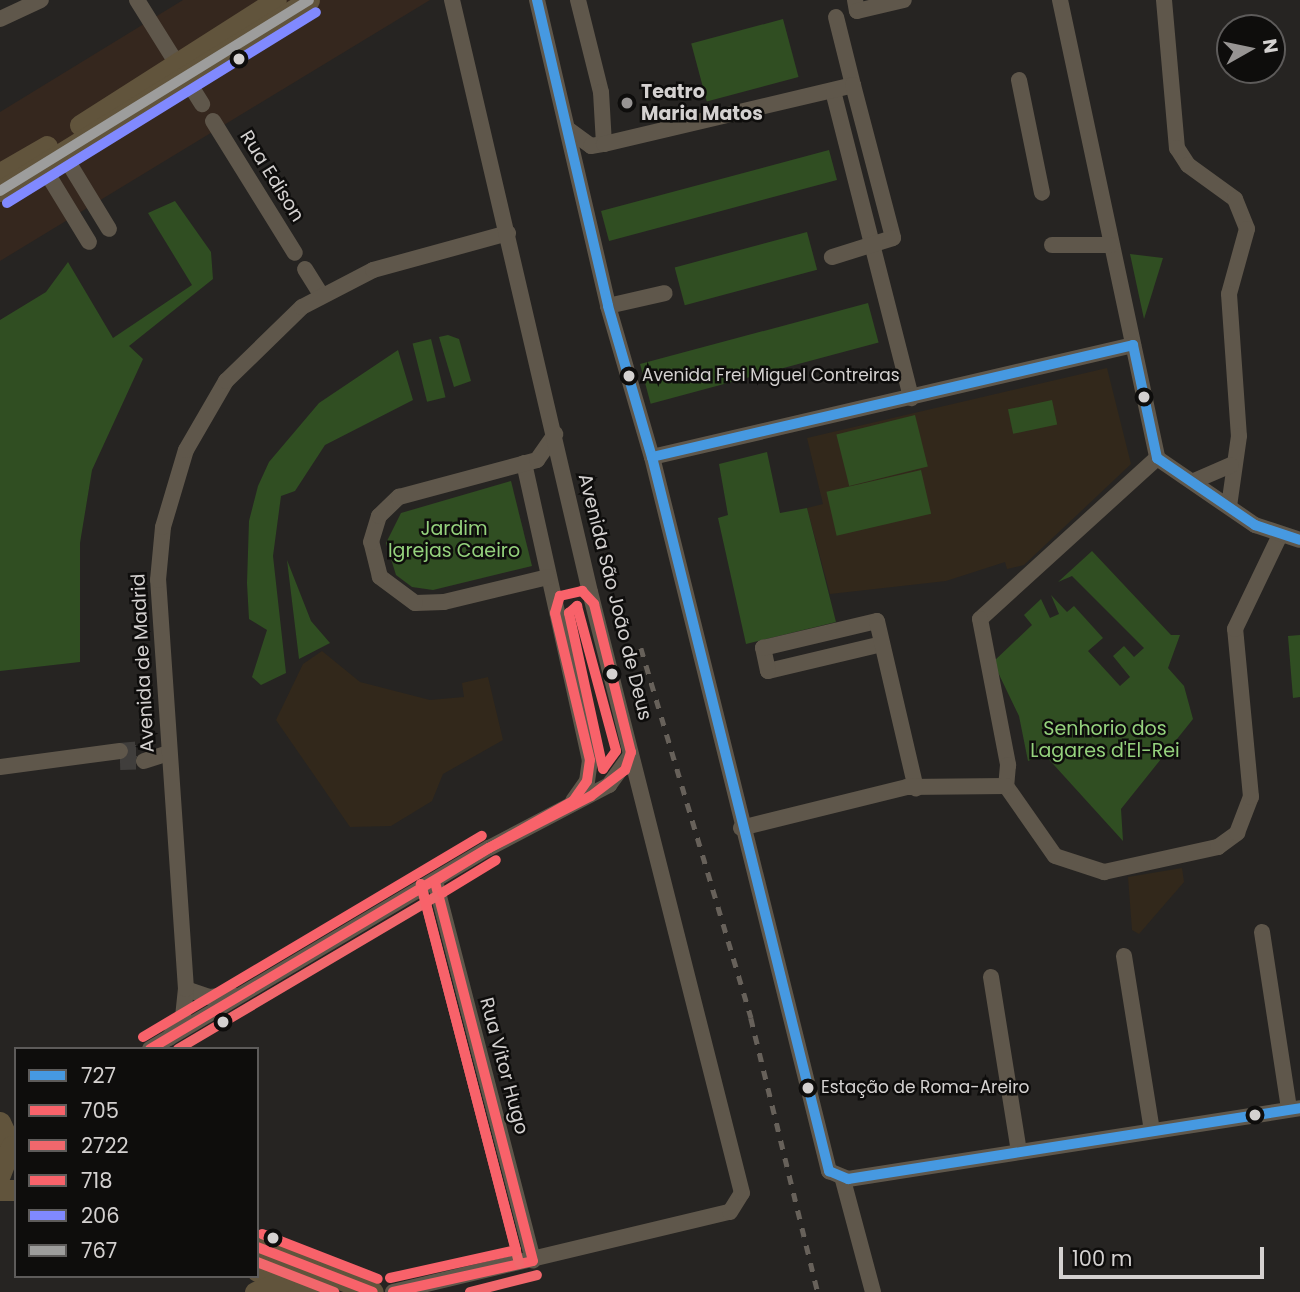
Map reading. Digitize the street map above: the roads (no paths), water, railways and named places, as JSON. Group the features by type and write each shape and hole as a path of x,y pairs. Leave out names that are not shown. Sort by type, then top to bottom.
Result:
{"main road":[{"path":"0,173 62,152 276,0"},
{"path":"0,191 38,159 181,70 309,0"},
{"path":"0,1123 9,1135 8,1161"},
{"path":"259,1248 373,1292"},
{"path":"259,1272 312,1292"},
{"path":"255,1292 284,1281"}],"street":[{"path":"0,19 41,0"},
{"path":"137,0 202,104"},
{"name":"Avenida São João de Deus","path":"452,0 556,432 564,478 741,1202 730,1212 533,1261"},
{"path":"537,0 608,306 653,457 741,828 826,1165 843,1180 873,1292"},
{"path":"578,0 601,92 598,145 578,173"},
{"path":"856,6 904,0"},
{"path":"1060,0 1157,458 1279,537 1300,540"},
{"path":"1164,0 1177,148 1188,165 1235,199 1247,229 1229,294 1239,436 1231,465 1229,506"},
{"path":"832,257 893,239 836,17"},
{"path":"1019,80 1042,193"},
{"path":"568,127 598,145 853,85"},
{"path":"833,91 911,398"},
{"name":"Rua Edison","path":"213,121 296,253"},
{"path":"62,152 108,229"},
{"path":"38,159 89,242"},
{"name":"Avenida de Madrid","path":"169,1038 183,1017 186,989 153,754 158,580 176,475 226,381 271,332 321,295 398,261 508,233"},
{"path":"1052,245 1111,245"},
{"path":"305,269 321,295"},
{"path":"608,306 666,293"},
{"path":"653,457 1133,345"},
{"path":"556,432 531,461 548,577 590,760 587,781 573,801"},
{"path":"1157,458 981,619 1009,765 1006,786 1055,856 1104,872 1218,847 1237,833 1251,797 1234,629 1279,537"},
{"path":"548,577 425,604 392,590 373,560 375,524 399,497 531,461 552,464 564,478"},
{"path":"1194,481 1231,465"},
{"path":"882,643 768,671 763,648 877,621 916,789"},
{"path":"153,1047 620,774 631,755"},
{"path":"0,767 115,757"},
{"path":"590,760 600,772 620,774"},
{"path":"741,828 916,789 1006,786"},
{"name":"Rua Vitor Hugo","path":"435,881 533,1261"},
{"path":"843,1180 1295,1108 1262,932"},
{"path":"1124,956 1152,1131"},
{"path":"991,977 1019,1152"},
{"path":"186,989 209,997 242,993"},
{"path":"393,1292 464,1279 533,1261"},
{"path":"443,1292 464,1279"}],"tunnel":[{"path":"120,751 143,749"},
{"path":"120,762 144,761"}],"railway":[{"path":"641,648 751,1018 818,1292"}],"place":[{"name":"Teatro Maria Matos","path":"627,103"},
{"name":"Avenida Frei Miguel Contreiras","path":"629,376"},
{"name":"Estação de Roma-Areiro","path":"808,1088"}],"park label":[{"name":"Jardim Igrejas Caeiro","path":"454,540"},
{"name":"Senhorio dos Lagares d'El-Rei","path":"1105,740"}]}
